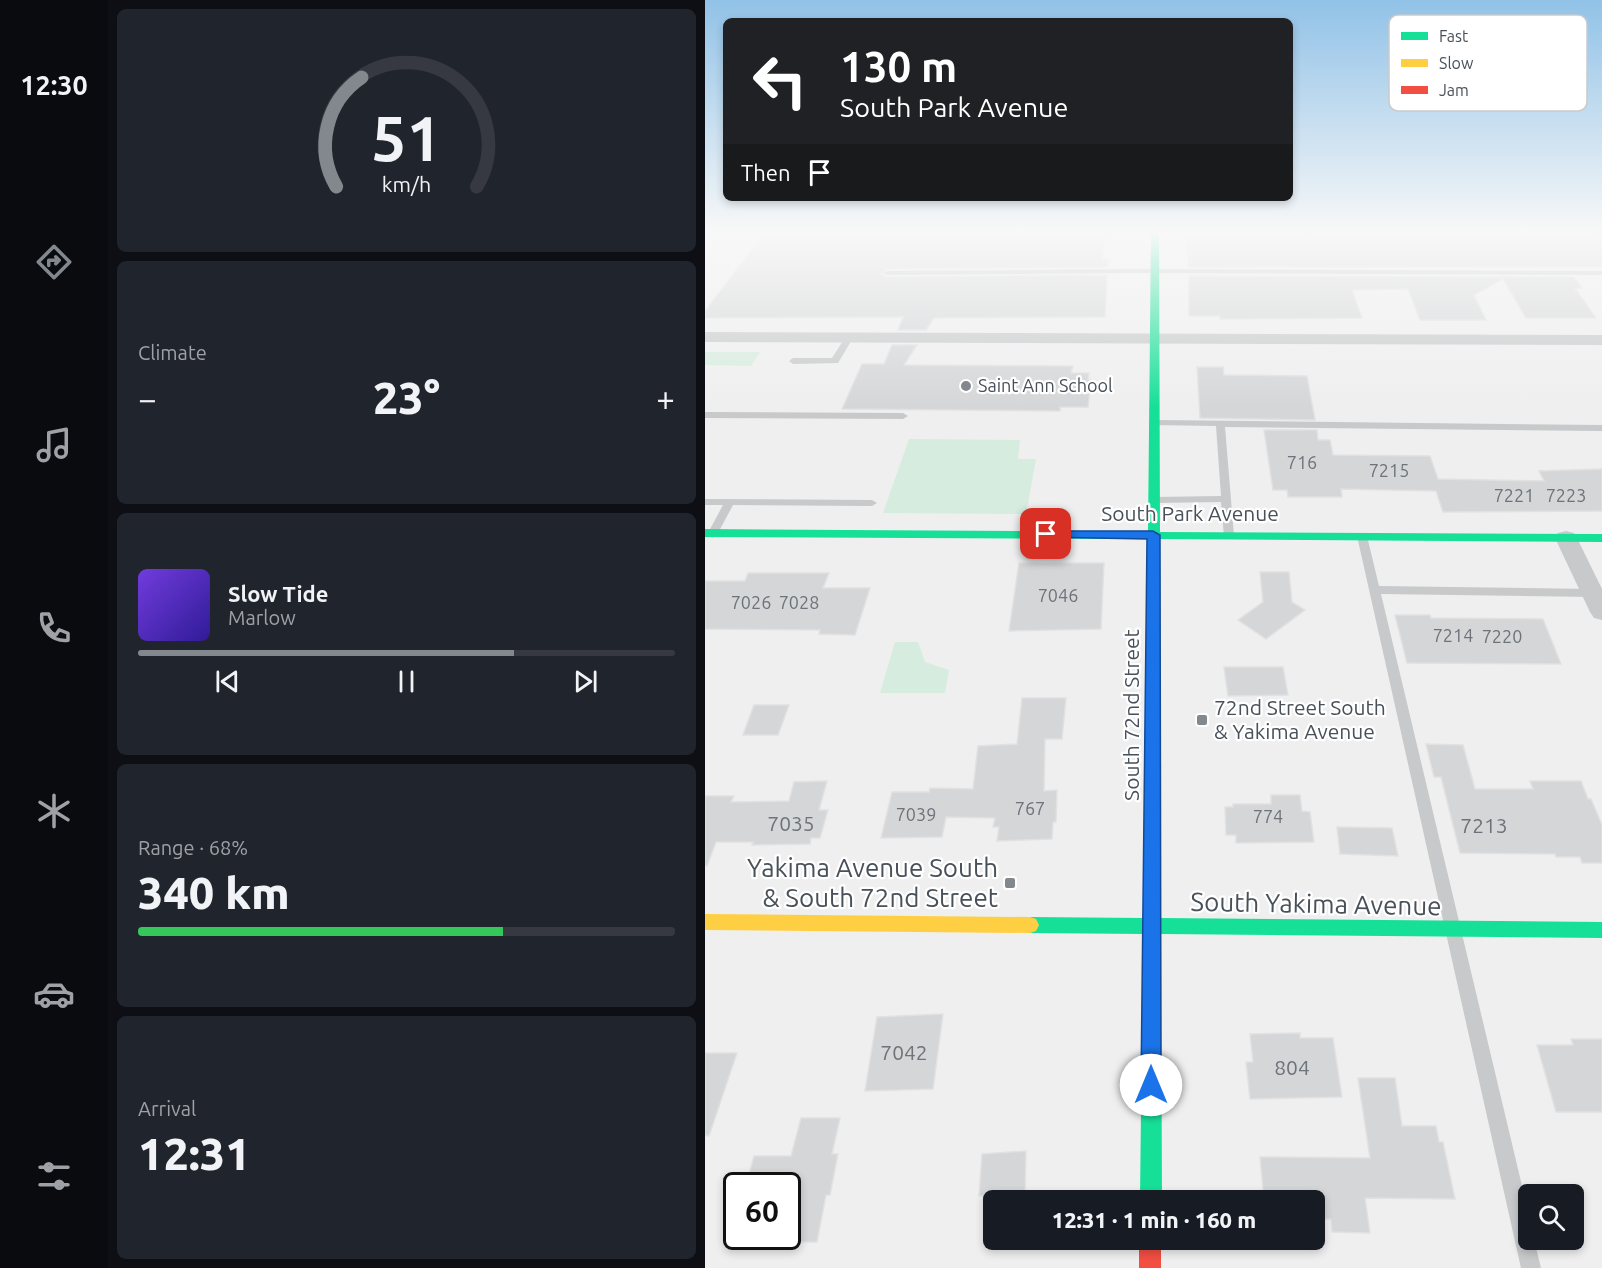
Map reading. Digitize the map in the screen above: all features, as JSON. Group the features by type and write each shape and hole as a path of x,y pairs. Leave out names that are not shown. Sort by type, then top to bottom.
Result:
{"main road":[{"name":"South 72nd Street","path":"1151,1190 1155,289"},
{"name":"South Park Avenue","path":"709,533 1602,538"},
{"name":"South Yakima Avenue","path":"705,922 1602,930"},
{"path":"1150,1250 1150,1268"}],"street":[{"path":"705,337 1602,340"},
{"path":"1566,537 1597,603"}],"lane":[{"path":"793,361 835,361 849,338"},
{"path":"705,415 903,416"},
{"path":"1154,423 1602,428"},
{"path":"1220,424 1230,536"},
{"path":"1153,500 1227,499"},
{"path":"705,502 872,502"},
{"path":"709,533 729,502"},
{"path":"1362,536 1531,1268"},
{"path":"1375,590 1597,603"}],"green space":[{"path":"705,352 760,352 751,366 705,365"},
{"path":"909,439 1020,440 1018,459 1036,459 1026,514 883,513"},
{"path":"895,642 918,642 925,662 949,670 945,693 880,693"}],"building":[{"path":"722,289 1106,289 1105,317 934,318 926,330 898,330 903,317 705,318 705,311"},
{"path":"1189,289 1398,289 1352,290 1362,318 1220,319 1220,316 1189,316"},
{"path":"1408,289 1485,289 1474,295 1486,320 1420,320"},
{"path":"1509,289 1576,289 1596,318 1526,318"},
{"name":"Saint Ann School","path":"892,345 917,345 904,365 1073,366 1071,373 1089,373 1088,380 1091,380 1088,407 1060,407 1060,411 842,409 862,364 884,364"},
{"path":"1197,367 1223,367 1224,375 1307,376 1315,420 1200,418"},
{"path":"1264,430 1317,430 1318,440 1330,440 1333,455 1430,456 1438,479 1544,481 1539,471 1602,469 1602,511 1443,512 1436,491 1341,489 1342,497 1288,497 1287,490 1273,490"},
{"path":"1019,563 1104,563 1101,629 1009,631"},
{"path":"1260,572 1289,572 1292,602 1305,610 1266,639 1238,620 1263,602"},
{"path":"748,573 829,573 823,588 870,588 855,635 819,634 820,630 705,629 705,581 745,581"},
{"path":"1395,615 1430,615 1431,618 1543,619 1561,664 1407,663"},
{"path":"1224,667 1283,667 1288,695 1228,696"},
{"path":"1022,698 1066,698 1062,739 1045,739 1044,791 1057,790 1056,822 1053,822 1052,839 997,841 999,827 993,827 995,818 946,817 942,837 881,838 892,792 929,792 930,788 973,789 978,746 1017,744"},
{"path":"754,705 789,705 778,735 743,735"},
{"path":"1426,744 1463,745 1475,789 1533,789 1530,781 1581,781 1602,825 1602,863 1582,863 1580,857 1556,857 1555,854 1460,853 1441,777 1434,777"},
{"path":"827,781 819,810 828,810 820,838 811,838 810,844 752,845 753,842 716,842 707,866 705,865 705,796 734,796 731,802 789,801 794,782"},
{"path":"1271,795 1300,795 1302,811 1310,812 1314,842 1236,843 1236,835 1226,835 1225,807 1233,807 1233,804 1271,804"},
{"path":"1337,827 1392,828 1398,856 1340,854"},
{"path":"943,1014 933,1089 865,1091 877,1017"},
{"path":"1300,1033 1300,1038 1333,1038 1342,1097 1250,1099 1246,1062 1253,1062 1250,1034"},
{"path":"1571,1039 1602,1039 1602,1112 1556,1112 1537,1045 1573,1045"},
{"path":"705,1053 737,1053 709,1136 705,1135"},
{"path":"1358,1078 1395,1078 1402,1126 1436,1126 1439,1142 1443,1142 1455,1199 1365,1198 1370,1233 1332,1232 1331,1219 1325,1219 1325,1190 1263,1190 1260,1157 1370,1158"},
{"path":"801,1118 840,1118 832,1154 838,1154 830,1195 826,1195 817,1242 801,1242 801,1172 750,1172 754,1156 791,1156"},
{"path":"1026,1151 1025,1190 983,1190 983,1196 979,1196 982,1154"}],"traffic: fast":[{"path":"1154,542 1155,289"},
{"path":"705,533 1602,538"},
{"path":"1151,1190 1153,778"},
{"path":"1030,925 1602,930"}],"traffic: slow":[{"path":"1153,778 1154,542"},
{"path":"705,922 1030,925"}],"traffic: jam":[{"path":"1150,1250 1150,1268"}],"place":[{"name":"Saint Ann School","path":"966,386"},
{"name":"72nd Street South & Yakima Avenue","path":"1202,720"},
{"name":"Yakima Avenue South & South 72nd Street","path":"1010,883"}],"route":[{"path":"1046,534 1153,535 1151,1085"}]}
